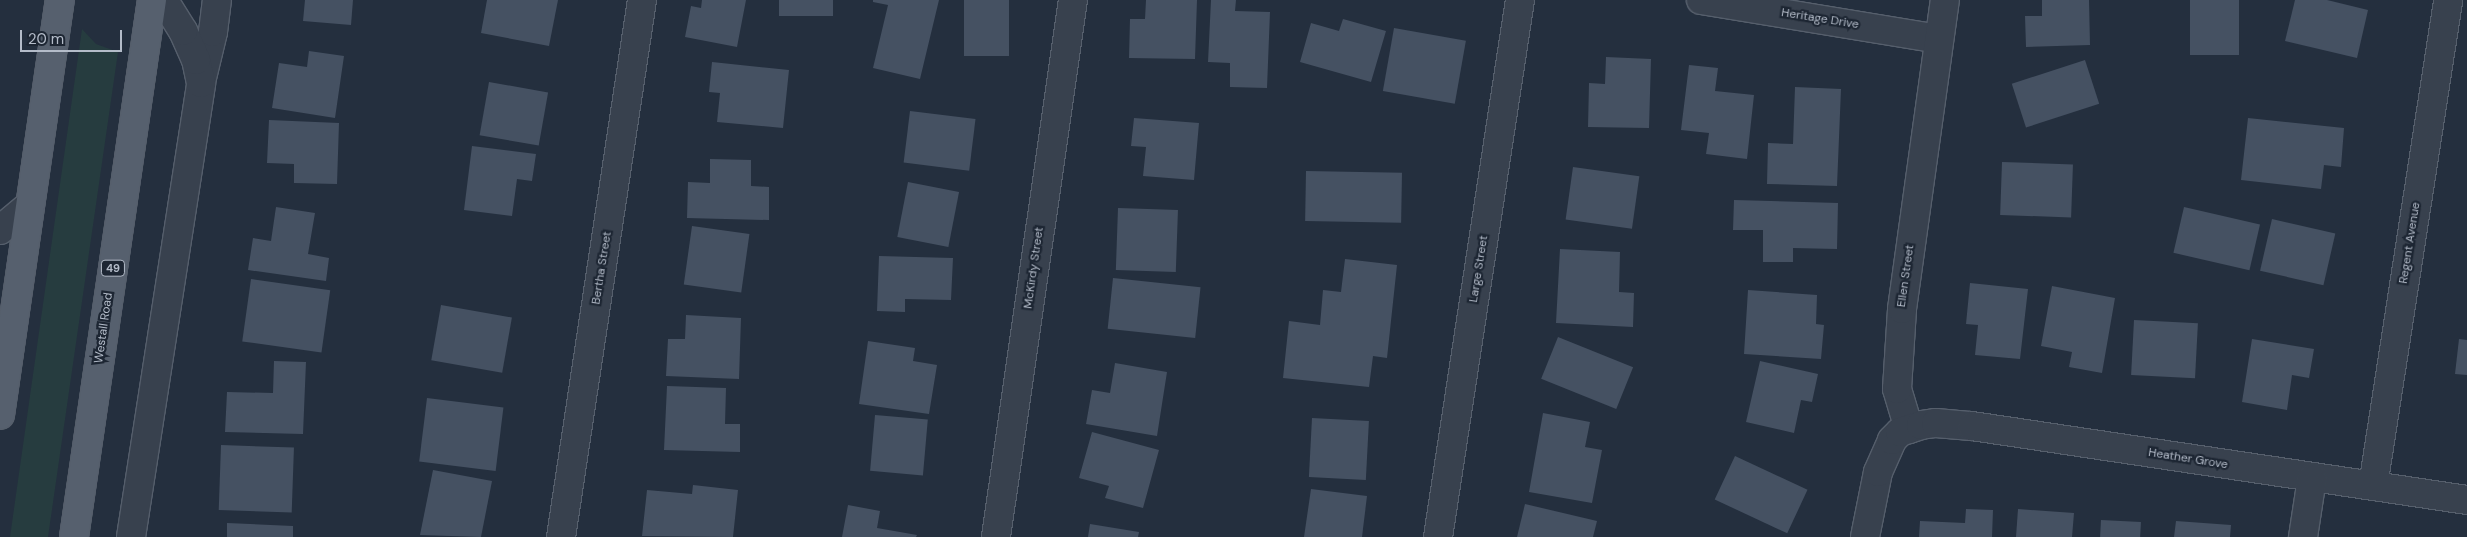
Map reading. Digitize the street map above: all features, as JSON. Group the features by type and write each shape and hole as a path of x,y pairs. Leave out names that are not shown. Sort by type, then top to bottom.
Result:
{"main road":[{"path":"0,415 60,0"},
{"name":"Westall Road","path":"74,537 152,0"}],"street":[{"path":"164,0 183,31 196,60 201,83"},
{"path":"131,537 201,83 213,32 218,0"},
{"name":"Bertha Street","path":"561,537 642,0"},
{"name":"McKirdy Street","path":"996,537 1072,0"},
{"name":"Large Street","path":"1438,537 1520,0"},
{"name":"Heritage Drive","path":"1700,0 1939,39"},
{"name":"Ellen Street","path":"1909,429 1897,389 1902,309 1945,0"},
{"name":"Regent Avenue","path":"2373,486 2448,0"},
{"path":"0,230 30,205"},
{"name":"Heather Grove","path":"1909,429 1936,423 1972,426 2467,500"},
{"path":"1864,537 1878,472 1884,454 1900,432 1909,429"},
{"path":"2303,537 2312,478"}],"green space":[{"path":"82,29 96,44 118,52 48,537 10,537"}],"building":[{"path":"305,0 353,0 351,25 303,21"},
{"path":"487,0 558,0 549,46 481,33"},
{"path":"702,0 746,0 737,47 685,37 691,6 701,8"},
{"path":"779,0 833,0 833,16 779,16"},
{"path":"873,0 939,0 920,79 873,68 888,5 873,2"},
{"path":"964,0 1009,0 1009,56 964,56"},
{"path":"1146,0 1197,0 1195,59 1129,58 1130,19 1145,19"},
{"path":"1211,0 1236,0 1235,11 1270,12 1267,88 1230,87 1230,63 1208,62"},
{"path":"2042,0 2089,0 2090,45 2026,47 2025,16 2042,16"},
{"path":"2190,0 2239,0 2239,55 2190,55"},
{"path":"2295,0 2327,0 2368,10 2357,58 2285,41"},
{"path":"1343,19 1386,31 1371,82 1300,62 1311,23 1339,31"},
{"path":"1394,28 1466,41 1455,104 1383,91"},
{"path":"309,51 344,56 335,118 272,108 279,63 307,67"},
{"path":"1606,57 1651,59 1649,128 1588,127 1589,83 1605,84"},
{"path":"2085,60 2099,104 2026,128 2012,84"},
{"path":"712,62 789,70 783,128 717,122 720,93 709,92"},
{"path":"1689,65 1718,68 1715,91 1754,95 1747,159 1706,154 1709,133 1681,130"},
{"path":"489,82 548,92 539,146 480,135"},
{"path":"1795,87 1841,89 1837,186 1767,184 1768,143 1793,144"},
{"path":"910,111 976,119 969,171 904,163"},
{"path":"1134,118 1199,123 1194,180 1143,176 1146,147 1131,146"},
{"path":"2248,118 2344,128 2341,167 2324,165 2321,189 2241,180"},
{"path":"269,120 339,123 337,184 294,183 294,164 267,163"},
{"path":"472,146 536,154 532,181 517,179 512,216 464,210"},
{"path":"710,159 751,160 751,186 769,187 769,220 687,218 688,182 710,183"},
{"path":"2002,162 2073,164 2071,217 2000,215"},
{"path":"1573,167 1639,176 1632,229 1566,219"},
{"path":"1306,171 1402,173 1401,223 1305,221"},
{"path":"908,182 959,192 948,247 897,237"},
{"path":"1734,200 1838,203 1837,249 1793,248 1793,262 1763,262 1763,230 1733,230"},
{"path":"276,207 315,213 308,254 329,258 326,281 248,270 253,238 271,241"},
{"path":"2184,207 2260,225 2249,270 2173,253"},
{"path":"1118,208 1178,210 1176,272 1116,270"},
{"path":"2272,219 2335,234 2323,285 2260,271"},
{"path":"692,226 749,234 741,292 684,284"},
{"path":"1560,249 1620,252 1619,292 1634,293 1633,327 1556,323"},
{"path":"879,256 953,258 951,300 905,299 905,312 877,311"},
{"path":"1345,259 1397,265 1387,358 1373,356 1369,387 1283,378 1289,321 1320,325 1323,290 1341,292"},
{"path":"1113,278 1201,287 1195,338 1108,329"},
{"path":"251,279 330,290 321,353 242,341"},
{"path":"1970,283 2028,289 2020,359 1975,355 1978,325 1966,324"},
{"path":"2052,286 2115,298 2102,373 2069,367 2072,352 2041,346"},
{"path":"1748,290 1817,295 1816,324 1824,325 1821,359 1744,354"},
{"path":"441,305 512,318 502,373 431,360"},
{"path":"686,315 741,318 739,379 666,376 668,339 685,339"},
{"path":"2134,320 2198,323 2195,378 2131,375"},
{"path":"1558,337 1633,367 1616,409 1541,379"},
{"path":"2252,339 2314,349 2309,378 2292,375 2287,410 2242,402"},
{"path":"2459,339 2467,340 2467,375 2455,374"},
{"path":"868,341 915,348 913,361 937,365 929,414 859,404"},
{"path":"274,361 306,362 303,434 225,432 227,392 273,393"},
{"path":"1760,361 1818,374 1812,402 1801,400 1794,433 1746,422"},
{"path":"1115,363 1167,372 1157,436 1086,424 1092,390 1110,393"},
{"path":"667,386 726,388 725,424 740,424 740,452 664,450"},
{"path":"427,398 503,407 496,471 419,462"},
{"path":"1543,413 1590,422 1585,447 1602,450 1592,503 1529,492"},
{"path":"875,415 928,420 923,475 870,471"},
{"path":"1312,418 1369,421 1366,480 1309,477"},
{"path":"1092,432 1159,450 1143,508 1105,498 1109,486 1079,478"},
{"path":"221,445 294,448 292,513 219,510"},
{"path":"1735,456 1808,490 1787,533 1715,500"},
{"path":"433,470 492,481 481,537 420,535"},
{"path":"693,485 738,490 733,537 642,536 647,490 692,494"},
{"path":"1311,489 1367,496 1362,537 1304,537"},
{"path":"1525,504 1597,521 1593,537 1517,537"},
{"path":"848,505 880,511 877,528 917,535 916,537 842,537"},
{"path":"1966,509 1993,510 1992,537 1919,537 1920,521 1965,523"},
{"path":"2018,509 2074,513 2072,537 2016,537"},
{"path":"2101,520 2141,522 2140,537 2100,537"},
{"path":"2176,521 2231,525 2230,537 2174,537"},
{"path":"227,523 293,526 293,537 227,537"},
{"path":"1090,524 1139,532 1138,537 1088,537"}]}
